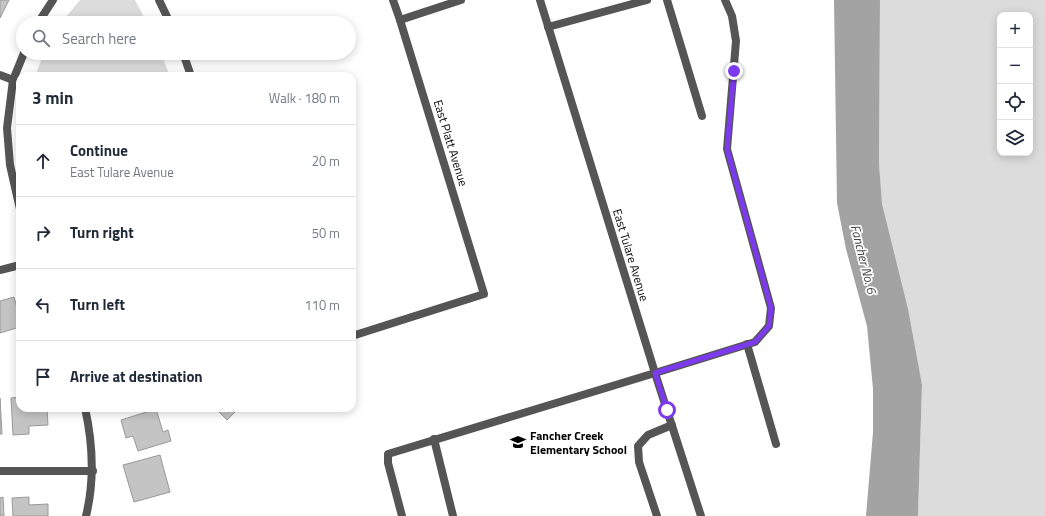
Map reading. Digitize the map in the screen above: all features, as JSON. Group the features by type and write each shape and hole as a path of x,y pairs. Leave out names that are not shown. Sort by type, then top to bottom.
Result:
{"street":[{"path":"43,16 53,0"},
{"path":"159,0 167,16"},
{"name":"East Platt Avenue","path":"356,335 484,294 393,0"},
{"path":"400,20 461,0"},
{"name":"East Tulare Avenue","path":"540,0 655,373 701,516"},
{"path":"548,27 647,0"},
{"path":"667,0 702,116"},
{"path":"402,516 388,463 388,454 434,439 525,414 755,342 769,326 771,308 727,149 736,41 732,16 725,0"},
{"path":"16,72 21,60"},
{"path":"185,60 190,72"},
{"path":"16,73 13,80 7,128 10,165 16,191"},
{"path":"0,76 13,80"},
{"path":"0,270 16,265"},
{"path":"747,344 776,444"},
{"path":"86,412 91,434 93,471 86,516"},
{"path":"657,516 639,462 638,446 648,435 672,425"},
{"path":"434,439 453,516"},
{"path":"0,471 93,471"}],"shaded area":[{"path":"80,0 135,0 143,16 67,16"},
{"path":"880,0 1045,0 1045,516 918,516 922,385 882,204 879,163"},
{"path":"41,60 164,60 168,72 37,72"}],"water":[{"name":"Fancher No. 6","path":"834,0 880,0 879,163 882,204 908,309 922,385 918,516 866,516 873,432 873,389 867,326 846,249 837,203"}],"building":[{"path":"0,0 9,0 0,18"},
{"path":"14,297 16,304 16,328 0,333 0,301"},
{"path":"16,397 16,412 47,412 48,425 29,426 29,434 13,435 11,398"},
{"path":"0,398 2,434 0,434"},
{"path":"146,412 157,412 163,432 168,430 171,441 138,451 133,436 126,438 121,420"},
{"path":"219,412 235,412 227,420"},
{"path":"160,455 170,492 134,502 123,465"},
{"path":"3,497 4,516 0,516 0,498"},
{"path":"29,497 29,505 48,504 48,516 13,516 12,498"}],"place":[{"name":"Fancher Creek Elementary School","path":"518,442"}],"route":[{"path":"667,410 655,373 755,342 769,326 771,308 727,149 734,71"}]}
